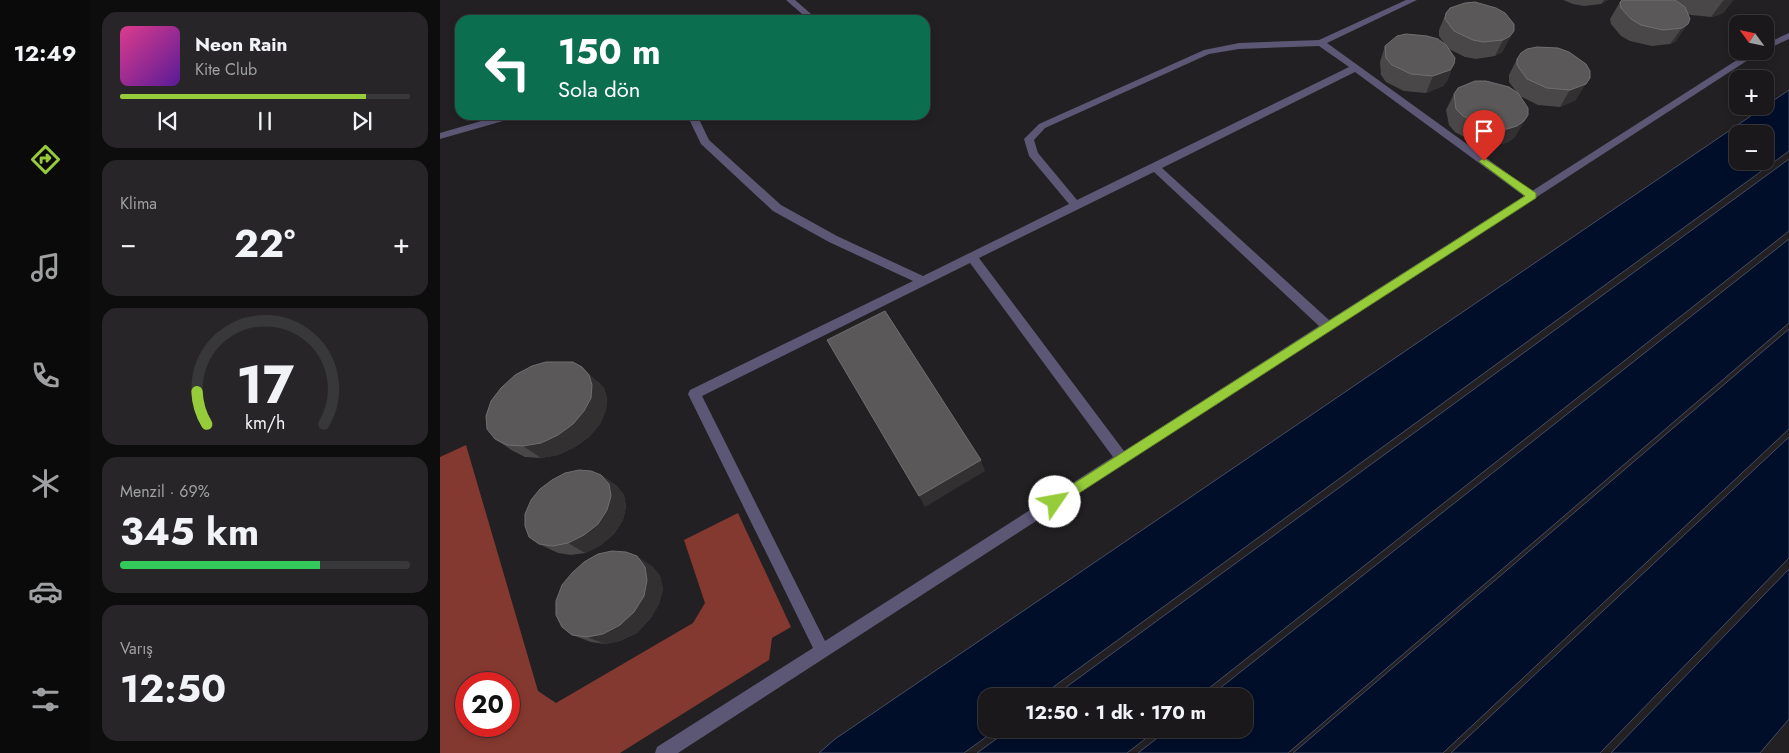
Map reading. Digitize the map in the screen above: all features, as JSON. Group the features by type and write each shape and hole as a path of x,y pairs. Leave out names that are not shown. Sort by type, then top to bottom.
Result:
{"lane":[{"path":"790,0 808,15"},
{"path":"1076,206 1033,154 1029,139 1042,126 1207,52 1239,46 1321,43 1413,0"},
{"path":"1774,43 1789,36"},
{"path":"1321,43 1532,196"},
{"path":"663,753 1744,60"},
{"path":"822,651 694,394 1355,68"},
{"path":"440,136 496,120"},
{"path":"694,120 705,142 777,208 833,239 924,281"},
{"path":"1155,167 1328,327"},
{"path":"972,257 1122,459"}],"shaded area":[{"path":"466,445 538,691 556,703 693,623 705,603 684,540 738,513 791,627 772,638 769,660 620,753 440,753 440,457"}],"water":[{"path":"1789,90 1789,151 1774,162 1774,125 1738,125 1752,115 1774,115 1774,100"},
{"path":"1729,131 1729,170 1763,170 1052,688 978,688 978,738 985,738 964,753 819,753 835,739"},
{"path":"1789,159 1789,231 1209,688 1065,688 1774,170"},
{"path":"1789,239 1789,323 1288,753 1138,753 1157,738 1253,738 1253,688 1220,688"},
{"path":"1789,329 1789,429 1443,753 1293,753"},
{"path":"1789,437 1789,558 1600,753 1451,753"},
{"path":"1789,569 1789,719 1760,753 1611,753"},
{"path":"998,738 1146,738 1127,753 977,753"}],"building":[{"path":"1622,0 1675,0 1685,7 1690,19 1688,24 1682,28 1663,30 1641,25 1631,19 1621,8 1620,2"},
{"path":"1475,2 1496,8 1505,13 1514,24 1514,31 1510,36 1503,40 1483,42 1473,40 1454,31 1445,19 1446,13 1450,8"},
{"path":"1406,34 1438,39 1446,45 1455,58 1450,70 1433,76 1411,74 1392,65 1386,58 1385,46 1397,36"},
{"path":"1537,47 1558,48 1569,52 1586,64 1590,71 1590,78 1586,84 1570,90 1547,88 1527,79 1517,65 1517,59 1527,49"},
{"path":"1475,81 1486,81 1509,87 1518,93 1528,108 1528,115 1524,121 1517,126 1507,129 1483,126 1463,116 1456,109 1454,94 1458,88"},
{"path":"885,311 981,460 919,496 827,340"},
{"path":"546,362 573,362 582,367 589,375 592,385 591,398 584,411 573,424 558,435 541,443 523,446 507,445 495,439 487,429 486,416 491,401 515,375 532,366"},
{"path":"579,470 591,471 601,475 609,484 611,496 607,510 598,524 584,535 568,543 553,546 539,544 529,537 525,526 525,514 531,500 540,489 552,480 565,473"},
{"path":"612,551 626,552 637,556 645,567 647,580 644,596 634,612 620,625 603,634 587,637 572,635 562,627 556,615 556,601 562,585 584,562 598,554"}],"route":[{"path":"1055,502 1532,196 1484,161"}]}
